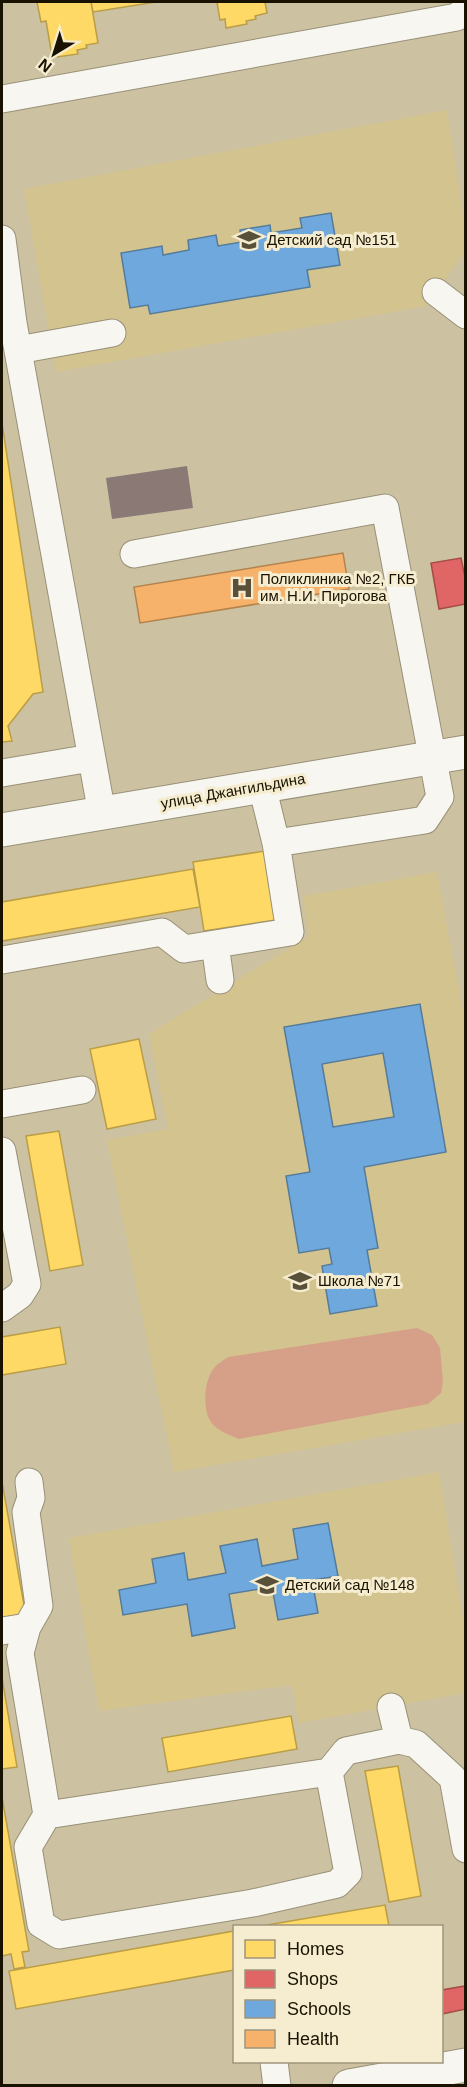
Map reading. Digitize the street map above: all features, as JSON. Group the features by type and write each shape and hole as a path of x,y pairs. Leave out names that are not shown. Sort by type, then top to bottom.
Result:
{"main road":[{"name":"улица Джангильдина","path":"2,830 465,752"},
{"path":"349,2085 465,2065"}],"lane":[{"path":"2,99 457,17 465,9"},
{"path":"2,239 7,324 18,350 102,814"},
{"path":"436,292 465,315"},
{"path":"18,350 111,333"},
{"path":"134,554 385,508 440,797 425,820 276,843"},
{"path":"2,773 91,758"},
{"path":"2,960 162,932 184,949 290,932 276,843 262,786"},
{"path":"215,944 220,980"},
{"path":"2,1104 82,1090"},
{"path":"2,1151 27,1284 20,1295 2,1308"},
{"path":"29,1482 31,1498 26,1512 39,1606 14,1629 47,1815 28,1846 41,1924 59,1935 254,1915 338,1884 348,1874 329,1772"},
{"path":"391,1707 399,1740"},
{"path":"47,1815 329,1772 346,1751 399,1740 416,1744 453,1778 465,1849"},
{"path":"274,2063 277,2085"}],"shaded area":[{"name":"Детский сад №151","path":"447,110 465,229 465,251 426,306 56,372 24,189"},
{"name":"Школа №71","path":"437,872 465,1023 465,1422 174,1472 107,1140 168,1129 149,1034 309,936 303,896"},
{"path":"417,1328 432,1335 440,1348 443,1382 441,1393 428,1404 239,1439 217,1428 208,1417 205,1403 208,1380 215,1367 228,1357"},
{"name":"Детский сад №148","path":"439,1472 465,1631 465,1693 299,1723 292,1685 99,1711 69,1538"}],"building: Homes":[{"path":"37,2 91,2 98,43 86,45 87,48 77,50 78,54 57,57 55,49 51,50 46,21 41,22"},
{"path":"91,2 156,2 93,12"},
{"path":"217,2 265,2 267,13 255,16 256,19 246,21 247,24 226,28 225,19 220,20"},
{"path":"2,423 43,692 33,694 8,726 12,741 2,742"},
{"path":"265,851 276,920 204,931 193,862"},
{"path":"193,869 200,907 2,941 2,902"},
{"path":"139,1039 156,1119 107,1129 90,1049"},
{"path":"59,1131 83,1265 50,1271 26,1136"},
{"path":"60,1327 66,1364 2,1375 2,1337"},
{"path":"2,1482 26,1616 2,1620"},
{"path":"2,1678 17,1767 2,1769"},
{"path":"291,1716 297,1749 168,1772 162,1738"},
{"path":"398,1766 421,1896 389,1902 365,1771"},
{"path":"2,1797 29,1951 22,1952 25,1967 14,1969 11,1954 2,1956"},
{"path":"385,1905 389,1925 267,1925"},
{"path":"233,1931 233,1970 16,2009 9,1971"}],"building: Shops":[{"path":"461,558 466,582 466,604 439,609 431,563"},
{"path":"465,1986 466,2009 443,2014 443,1990"}],"building: Schools":[{"path":"331,213 340,265 307,270 310,287 150,314 148,305 130,308 121,253 162,246 163,255 189,250 188,240 216,235 218,246 242,242 240,230 270,225 271,233 302,228 300,218"},
{"path":"420,1004 446,1152 364,1167 378,1248 367,1250 377,1306 330,1314 322,1266 332,1264 329,1248 299,1253 286,1176 310,1172 284,1027","holes":["383,1053 394,1117 333,1127 322,1064"]},
{"path":"328,1523 338,1576 312,1580 318,1613 278,1620 272,1587 229,1594 235,1628 192,1636 187,1604 123,1615 119,1590 156,1583 152,1559 184,1553 188,1580 226,1573 220,1546 257,1539 262,1566 298,1559 293,1529"}],"building: Health":[{"name":"Поликлиника №2, ГКБ им. Н.И. Пирогова","path":"343,553 349,589 140,623 134,587"}],"building: Other":[{"path":"187,466 193,508 112,519 106,478"}],"place":[{"name":"Детский сад №151","path":"249,240"},
{"name":"Поликлиника №2, ГКБ им. Н.И. Пирогова","path":"242,588"},
{"name":"Школа №71","path":"300,1281"},
{"name":"Детский сад №148","path":"267,1585"}]}
